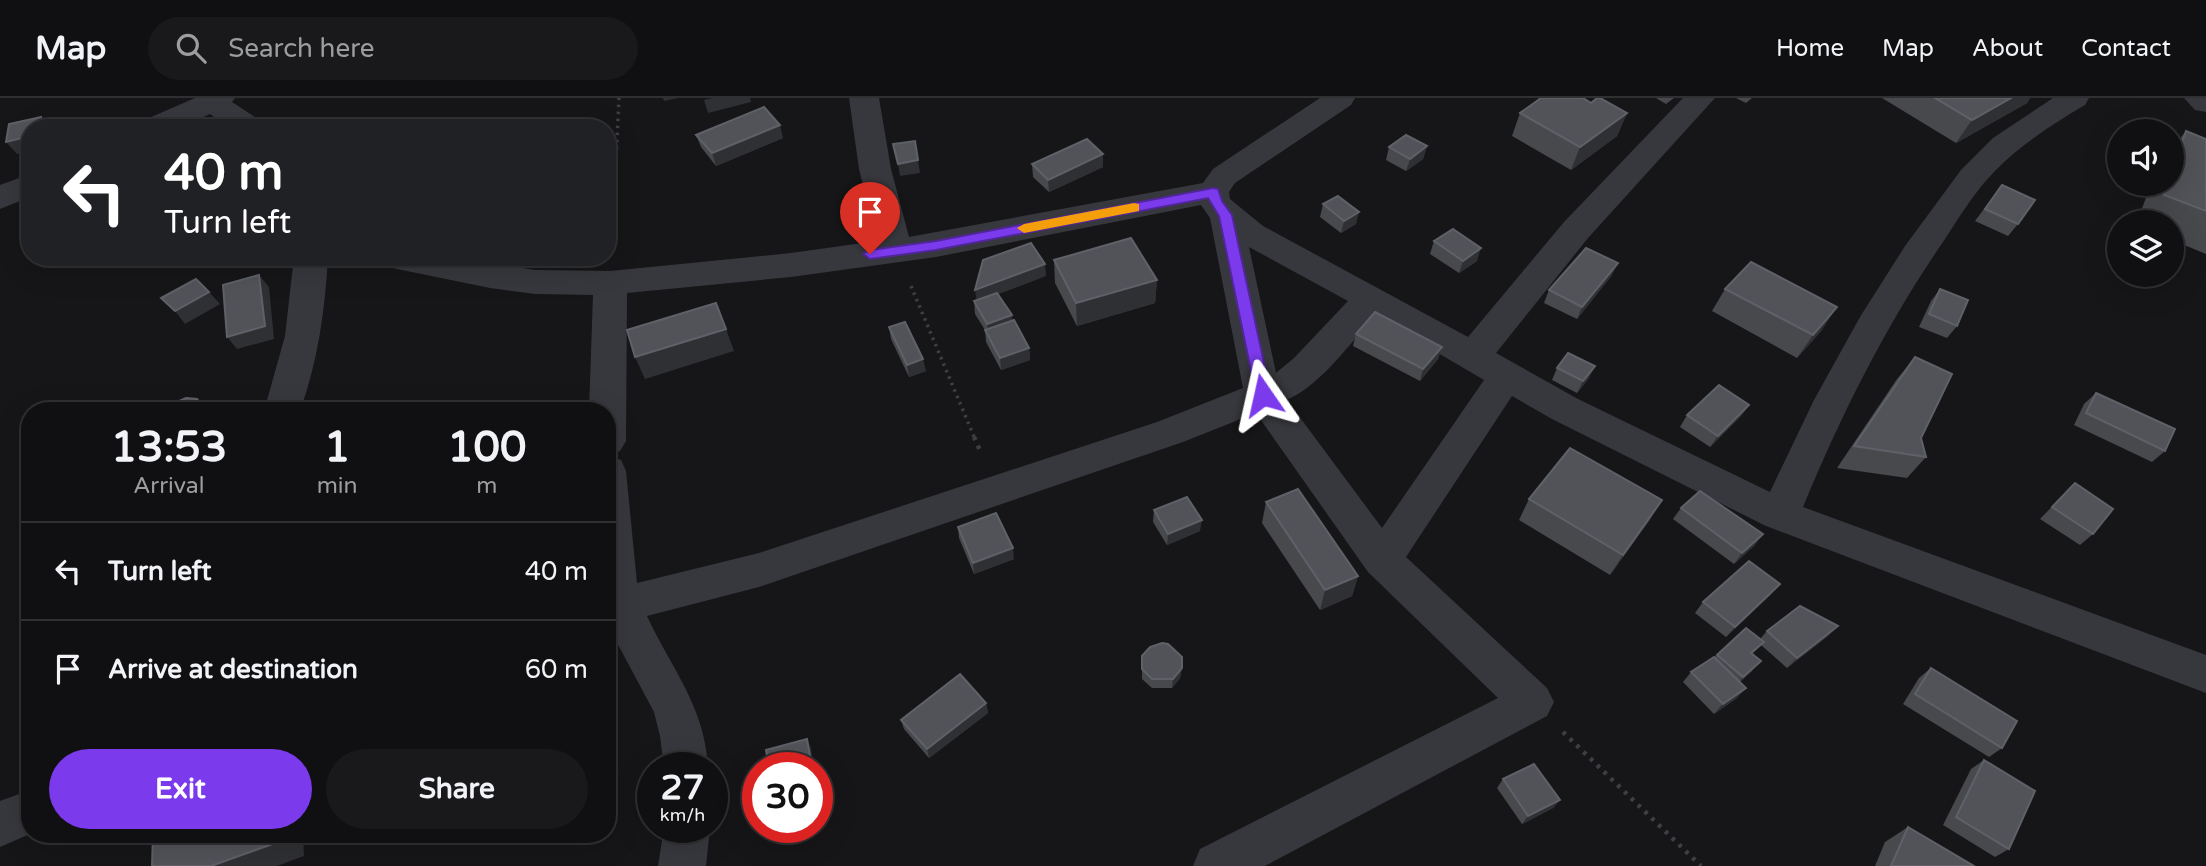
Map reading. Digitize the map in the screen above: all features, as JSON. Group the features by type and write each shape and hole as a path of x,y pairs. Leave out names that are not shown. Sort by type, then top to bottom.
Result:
{"street":[{"path":"864,98 875,169 896,251"},
{"path":"1217,866 1532,702 1382,560 1263,395 1220,204 1224,176 1340,98"},
{"path":"1473,356 1576,230 1700,98"},
{"path":"1780,515 1808,447 1871,324 1928,238 1982,164 2040,118 2074,98"},
{"path":"2199,98 2206,103"},
{"path":"173,119 216,100 239,119"},
{"path":"0,198 21,188"},
{"path":"442,266 535,282 610,283 791,265 1220,204"},
{"path":"1220,204 1251,234 1371,298 1565,409 1780,515 2206,674"},
{"path":"285,402 298,357 309,299 311,266"},
{"path":"608,402 610,283"},
{"path":"616,606 758,570 1170,432 1263,395 1287,384 1307,368 1371,298"},
{"path":"1382,560 1507,375"},
{"path":"616,607 630,626 674,707 684,752"},
{"path":"0,824 21,816"},
{"path":"682,866 685,843"}],"path":[{"path":"616,160 619,98"},
{"path":"896,251 996,489"},
{"path":"610,283 611,266"},
{"path":"1532,702 1701,866"}],"building":[{"path":"1541,98 1583,98 1591,103 1600,98 1627,113 1580,147 1520,113"},
{"path":"1935,98 2011,98 1972,120"},
{"path":"764,107 780,125 712,153 696,135"},
{"path":"21,121 21,138 6,142 9,124"},
{"path":"2186,131 2206,139 2206,211 2167,196 2184,196"},
{"path":"1406,135 1427,146 1410,159 1389,147"},
{"path":"1087,139 1103,154 1048,180 1032,164"},
{"path":"915,141 918,160 898,164 893,144"},
{"path":"2002,185 2035,200 2018,224 1985,209"},
{"path":"1338,196 1359,212 1344,221 1323,204"},
{"path":"1453,229 1481,248 1463,261 1434,241"},
{"path":"1131,238 1157,280 1076,303 1054,260"},
{"path":"1031,243 1045,264 975,290 983,260"},
{"path":"1586,248 1618,263 1582,307 1549,290"},
{"path":"1751,262 1837,307 1813,335 1725,289"},
{"path":"259,275 265,326 227,337 223,285"},
{"path":"196,279 209,292 175,311 161,298"},
{"path":"1940,289 1968,300 1957,326 1929,314"},
{"path":"997,293 1012,315 987,324 974,301"},
{"path":"716,303 726,329 635,357 627,330"},
{"path":"1375,312 1442,347 1423,369 1356,334"},
{"path":"1014,320 1029,348 1000,358 985,330"},
{"path":"905,322 923,359 907,365 889,327"},
{"path":"1568,353 1595,366 1583,381 1557,368"},
{"path":"1915,357 1952,374 1921,438 1926,457 1854,446"},
{"path":"1719,385 1749,405 1718,436 1687,415"},
{"path":"2096,393 2175,429 2165,451 2086,413"},
{"path":"186,398 197,399 200,402 176,402"},
{"path":"1570,448 1662,500 1623,555 1529,499"},
{"path":"2075,483 2113,509 2093,534 2052,507"},
{"path":"1298,489 1358,576 1325,590 1266,502"},
{"path":"1700,491 1763,534 1742,553 1681,508"},
{"path":"1187,497 1202,520 1168,534 1154,510"},
{"path":"996,513 1013,548 973,563 958,527"},
{"path":"1749,561 1780,584 1735,627 1703,602"},
{"path":"1800,606 1838,626 1797,658 1767,631"},
{"path":"1746,628 1764,642 1751,653 1761,661 1743,677 1717,655"},
{"path":"1168,644 1182,657 1182,668 1173,679 1152,679 1142,669 1142,656 1150,647"},
{"path":"1714,657 1746,688 1723,704 1691,672"},
{"path":"1931,668 2017,721 2002,748 1915,694"},
{"path":"960,674 986,703 927,749 901,720"},
{"path":"807,739 809,752 766,752"},
{"path":"1984,760 2035,791 2009,849 1956,817"},
{"path":"1534,764 1560,800 1528,816 1503,779"},
{"path":"1908,827 1974,866 1891,866"},
{"path":"153,843 275,843 211,866 152,866"}],"slow traffic":[{"path":"1024,228 1134,207"}],"route":[{"path":"870,254 936,245 1213,192 1215,202 1226,215 1263,395"}]}
